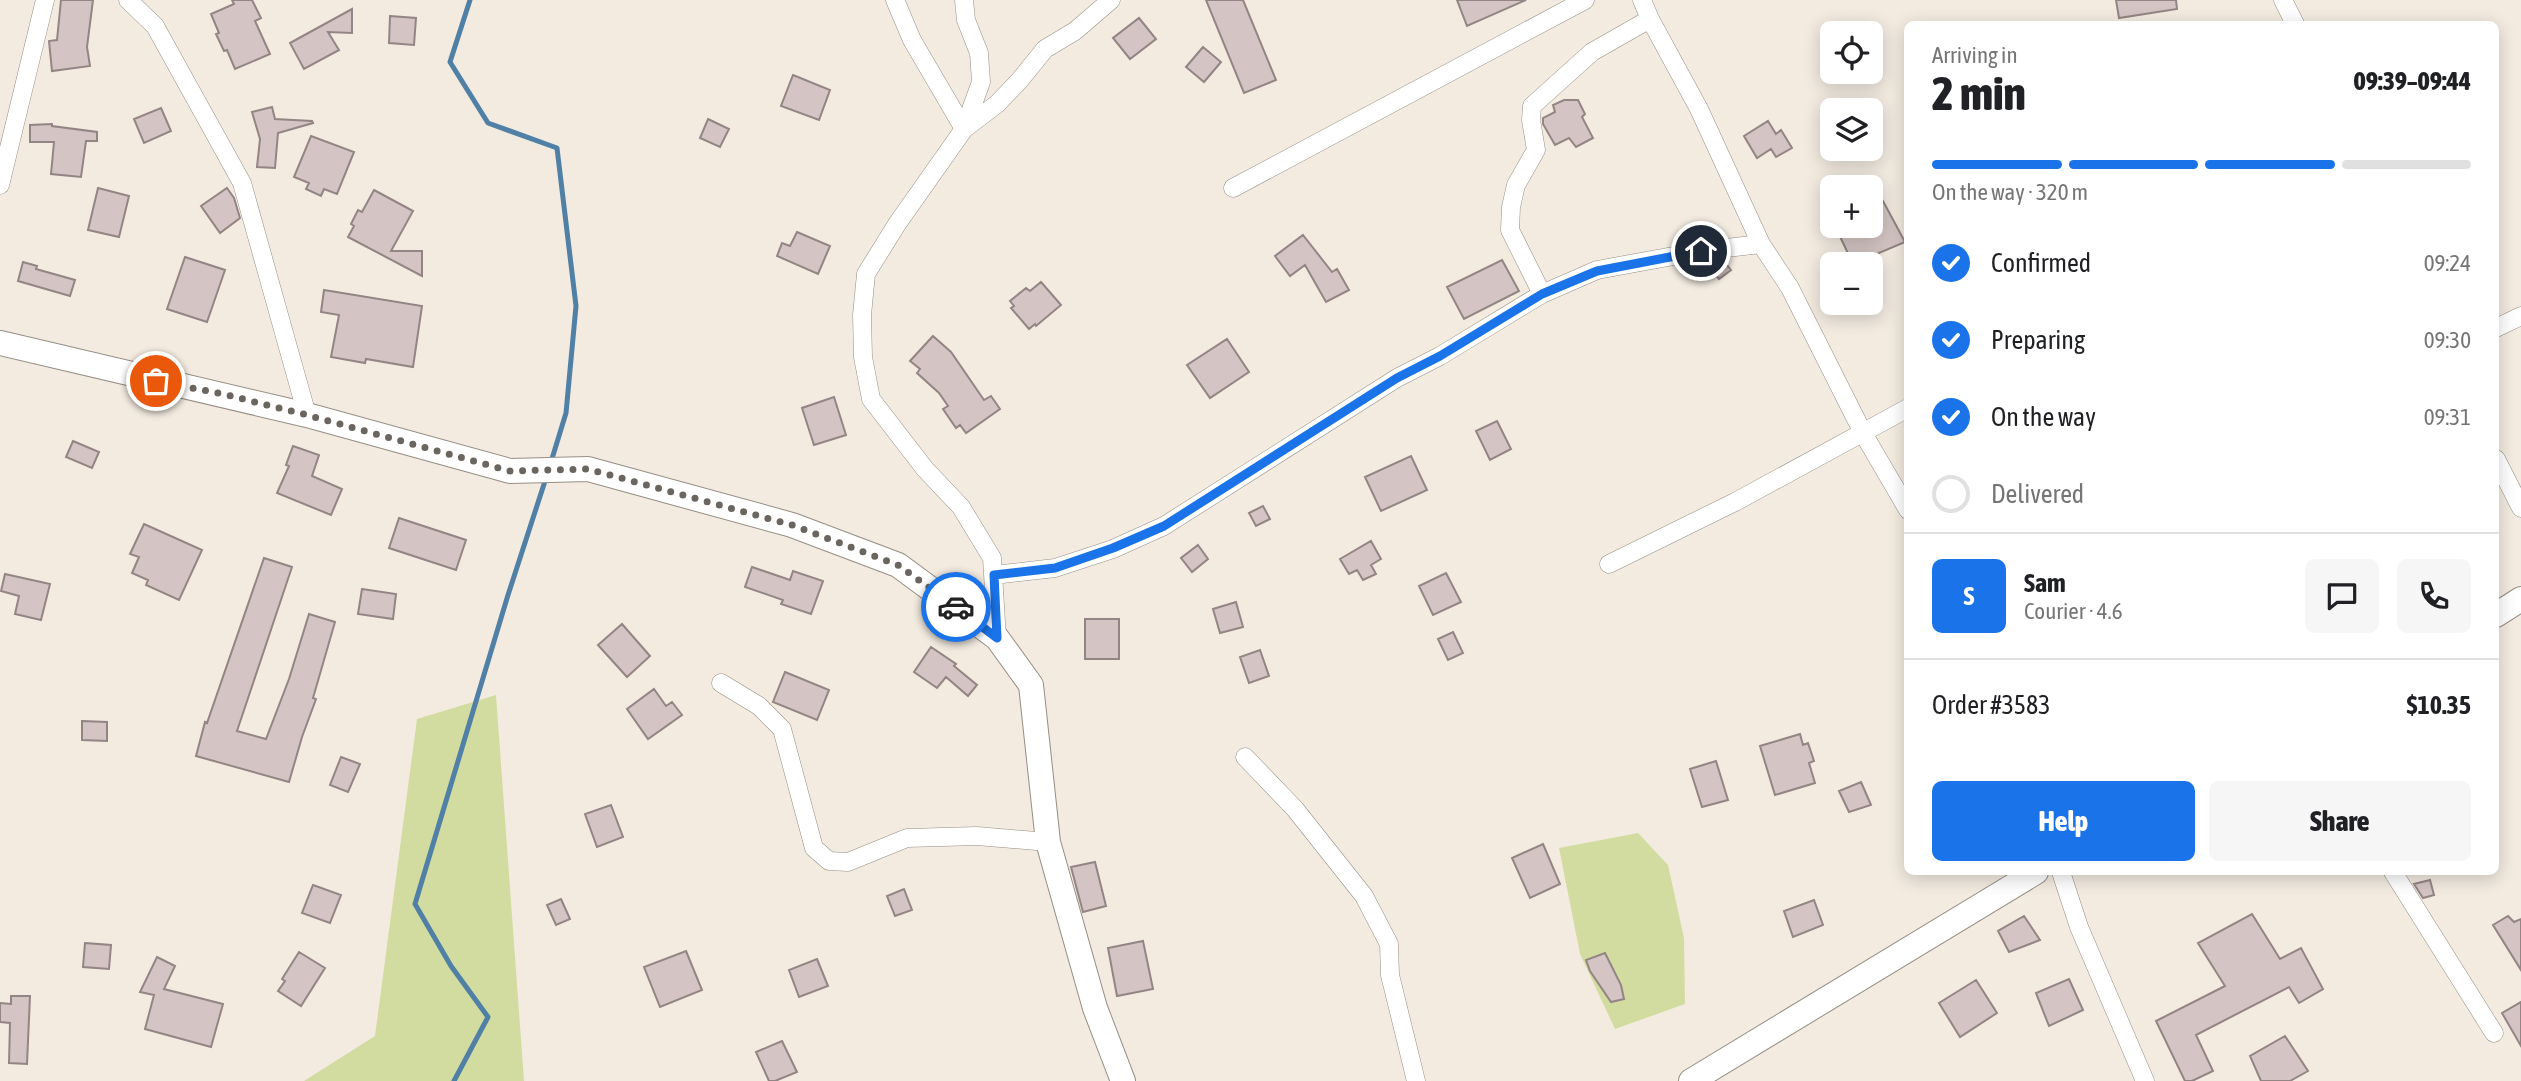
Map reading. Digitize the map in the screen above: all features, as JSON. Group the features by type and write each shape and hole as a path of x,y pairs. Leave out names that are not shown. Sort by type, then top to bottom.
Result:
{"main road":[{"path":"0,342 307,415 510,471 588,469 792,525 898,565 997,638 1031,685 1048,842 1095,1008 1123,1081"},
{"path":"2499,613 2521,599"},
{"path":"1699,1079 2031,875"}],"street":[{"path":"0,185 45,0"},
{"path":"128,0 155,26 242,183 307,415"},
{"path":"895,0 912,40 964,129"},
{"path":"964,0 966,20 979,53 981,82 964,129 897,223 866,274 862,315 863,357 871,399 925,469 961,507 992,558 997,638"},
{"path":"964,129 996,104 1045,50 1075,31 1111,0"},
{"path":"1233,188 1585,0"},
{"path":"1642,0 1699,109 1761,244 1790,288 1863,433 1904,503"},
{"path":"2283,0 2294,21"},
{"path":"1542,294 1510,230 1516,185 1536,150 1531,120 1532,106 1592,52 1650,19"},
{"path":"994,575 1055,568 1113,548 1164,526 1397,378 1440,356 1542,294 1597,271 1701,251 1761,244"},
{"path":"2499,327 2521,316"},
{"path":"1609,564 1735,502 1904,410"},
{"path":"2499,465 2521,508"},
{"path":"721,683 759,706 782,729 814,848 829,861 848,862 907,838 977,836 1048,842"},
{"path":"1245,757 1295,809 1364,896 1389,944 1390,975 1416,1081"},
{"path":"2062,875 2079,927 2145,1081"},
{"path":"2395,875 2494,1033"}],"green space":[{"path":"496,695 524,1081 304,1081 375,1036 417,719"},
{"path":"1638,833 1668,865 1684,938 1685,1004 1615,1029 1580,954 1559,848"}],"building":[{"path":"61,0 93,0 87,47 90,66 52,71 49,41 57,40"},
{"path":"232,0 252,0 261,18 255,21 270,54 235,69 216,34 219,33 211,14 234,4"},
{"path":"1206,0 1243,0 1276,80 1244,93"},
{"path":"1457,0 1526,0 1467,26"},
{"path":"2116,0 2176,0 2177,9 2119,18"},
{"path":"352,9 352,33 328,32 339,50 304,69 290,43"},
{"path":"390,16 416,18 414,45 389,43"},
{"path":"1139,18 1156,39 1130,59 1113,38"},
{"path":"1203,47 1221,62 1204,82 1186,67"},
{"path":"793,75 830,90 819,120 781,106"},
{"path":"1564,100 1578,100 1585,114 1582,117 1593,138 1576,147 1569,138 1555,145 1543,124 1543,118 1555,112 1553,105"},
{"path":"272,107 275,119 313,123 278,133 275,168 257,167 260,139 252,112"},
{"path":"161,108 171,131 144,143 134,119"},
{"path":"708,119 729,129 720,147 700,138"},
{"path":"1768,121 1776,134 1781,130 1792,148 1776,157 1771,149 1757,158 1744,136"},
{"path":"52,124 97,132 97,141 86,141 81,177 51,174 54,142 30,142 30,125"},
{"path":"311,136 354,152 337,194 324,189 321,196 306,189 309,183 294,177"},
{"path":"98,188 129,196 119,237 88,230"},
{"path":"227,188 234,198 240,218 220,233 201,206"},
{"path":"374,190 413,211 391,251 422,251 422,276 348,237 358,210 362,212"},
{"path":"1883,201 1904,242 1881,252 1847,252 1841,238 1883,238"},
{"path":"797,232 830,246 818,274 777,256 782,243 790,246"},
{"path":"1303,235 1332,272 1337,269 1349,290 1326,302 1305,265 1290,276 1275,256"},
{"path":"185,257 225,270 207,322 167,309"},
{"path":"1502,260 1519,291 1464,319 1447,287"},
{"path":"1723,260 1731,270 1719,279 1708,264"},
{"path":"23,262 37,266 36,269 75,280 70,296 18,281"},
{"path":"1041,282 1061,305 1029,329 1011,308 1014,306 1010,301 1026,288 1030,291"},
{"path":"324,290 422,306 413,367 366,359 365,363 331,357 339,315 321,312"},
{"path":"933,336 951,352 984,400 991,396 1000,409 966,433 960,425 956,428 943,409 948,406 939,393 917,373 920,369 910,361"},
{"path":"1227,339 1249,372 1210,398 1187,365"},
{"path":"834,397 846,435 814,445 802,408"},
{"path":"1497,421 1511,449 1490,460 1476,431"},
{"path":"73,441 99,452 92,468 66,457"},
{"path":"293,446 319,455 312,476 342,489 331,515 277,493 289,466 286,465"},
{"path":"1411,456 1427,490 1381,511 1365,477"},
{"path":"1263,506 1270,519 1256,526 1249,513"},
{"path":"399,518 466,540 456,570 389,548"},
{"path":"144,524 202,550 179,600 146,585 148,580 132,573 139,557 130,554"},
{"path":"1371,541 1381,559 1371,565 1376,574 1363,580 1357,570 1349,574 1340,559"},
{"path":"1198,545 1208,559 1192,572 1181,558"},
{"path":"264,558 292,567 237,731 266,739 289,679 309,614 335,622 313,698 316,699 289,782 196,756 205,722 207,723"},
{"path":"752,567 790,580 793,571 823,581 811,614 781,604 783,600 745,587"},
{"path":"1446,573 1461,602 1433,615 1419,586"},
{"path":"5,574 50,584 41,620 15,614 19,596 1,591"},
{"path":"362,589 396,594 393,619 358,614"},
{"path":"1236,602 1243,627 1220,633 1213,609"},
{"path":"1085,619 1119,619 1119,659 1085,659"},
{"path":"622,624 650,656 627,677 598,645"},
{"path":"1453,632 1463,653 1448,660 1438,639"},
{"path":"931,647 956,664 954,666 977,685 968,696 946,677 937,688 914,672"},
{"path":"1260,650 1269,676 1249,683 1240,657"},
{"path":"785,672 829,690 817,720 773,702"},
{"path":"654,689 666,706 672,702 682,715 648,739 627,709"},
{"path":"82,721 107,722 107,741 82,740"},
{"path":"1800,734 1803,745 1808,743 1814,761 1809,763 1815,783 1775,795 1760,746"},
{"path":"341,757 360,764 348,792 330,785"},
{"path":"1716,761 1728,800 1702,807 1690,769"},
{"path":"1861,782 1871,805 1849,812 1839,791"},
{"path":"611,805 623,837 597,847 585,814"},
{"path":"1543,844 1560,884 1530,898 1512,858"},
{"path":"1095,862 1106,906 1083,912 1071,867"},
{"path":"2430,880 2434,895 2423,898 2414,884"},
{"path":"313,885 341,895 330,923 302,913"},
{"path":"904,889 912,910 895,916 887,896"},
{"path":"561,899 570,919 556,925 547,905"},
{"path":"1814,900 1823,925 1793,937 1784,911"},
{"path":"2252,914 2280,959 2301,948 2323,989 2299,1003 2289,987 2196,1035 2213,1071 2192,1081 2185,1081 2156,1021 2225,986 2198,943"},
{"path":"2024,916 2040,940 2009,952 1998,931"},
{"path":"2508,916 2514,922 2521,919 2521,970 2493,925"},
{"path":"1143,941 1153,989 1117,996 1108,948"},
{"path":"85,943 111,945 109,969 83,967"},
{"path":"686,951 702,990 660,1007 644,967"},
{"path":"299,952 325,968 301,1006 278,991 285,981 282,979"},
{"path":"1605,953 1621,985 1624,999 1611,1002 1590,971 1586,960"},
{"path":"157,957 175,966 164,989 223,1004 211,1047 145,1029 154,995 140,992"},
{"path":"817,959 828,986 799,997 789,970"},
{"path":"2069,979 2083,1010 2049,1026 2036,993"},
{"path":"1976,980 1997,1013 1960,1037 1939,1003"},
{"path":"11,996 30,996 27,1064 9,1063 10,1023 0,1022 0,1003 11,1004"},
{"path":"2521,1002 2521,1046 2502,1013"},
{"path":"2285,1036 2308,1071 2290,1081 2261,1081 2250,1056"},
{"path":"782,1041 797,1072 769,1081 756,1052"}],"waterway":[{"path":"470,0 450,62 488,123 557,148 576,306 566,413 551,462"},
{"path":"454,1081 488,1017 451,966 415,904 546,478"}],"way so far":[{"path":"156,381 307,415 510,471 588,469 792,525 898,565 956,607"}],"route":[{"path":"956,607 997,638 994,575 1055,568 1113,548 1164,526 1397,378 1440,356 1542,294 1597,271 1701,251"}]}
